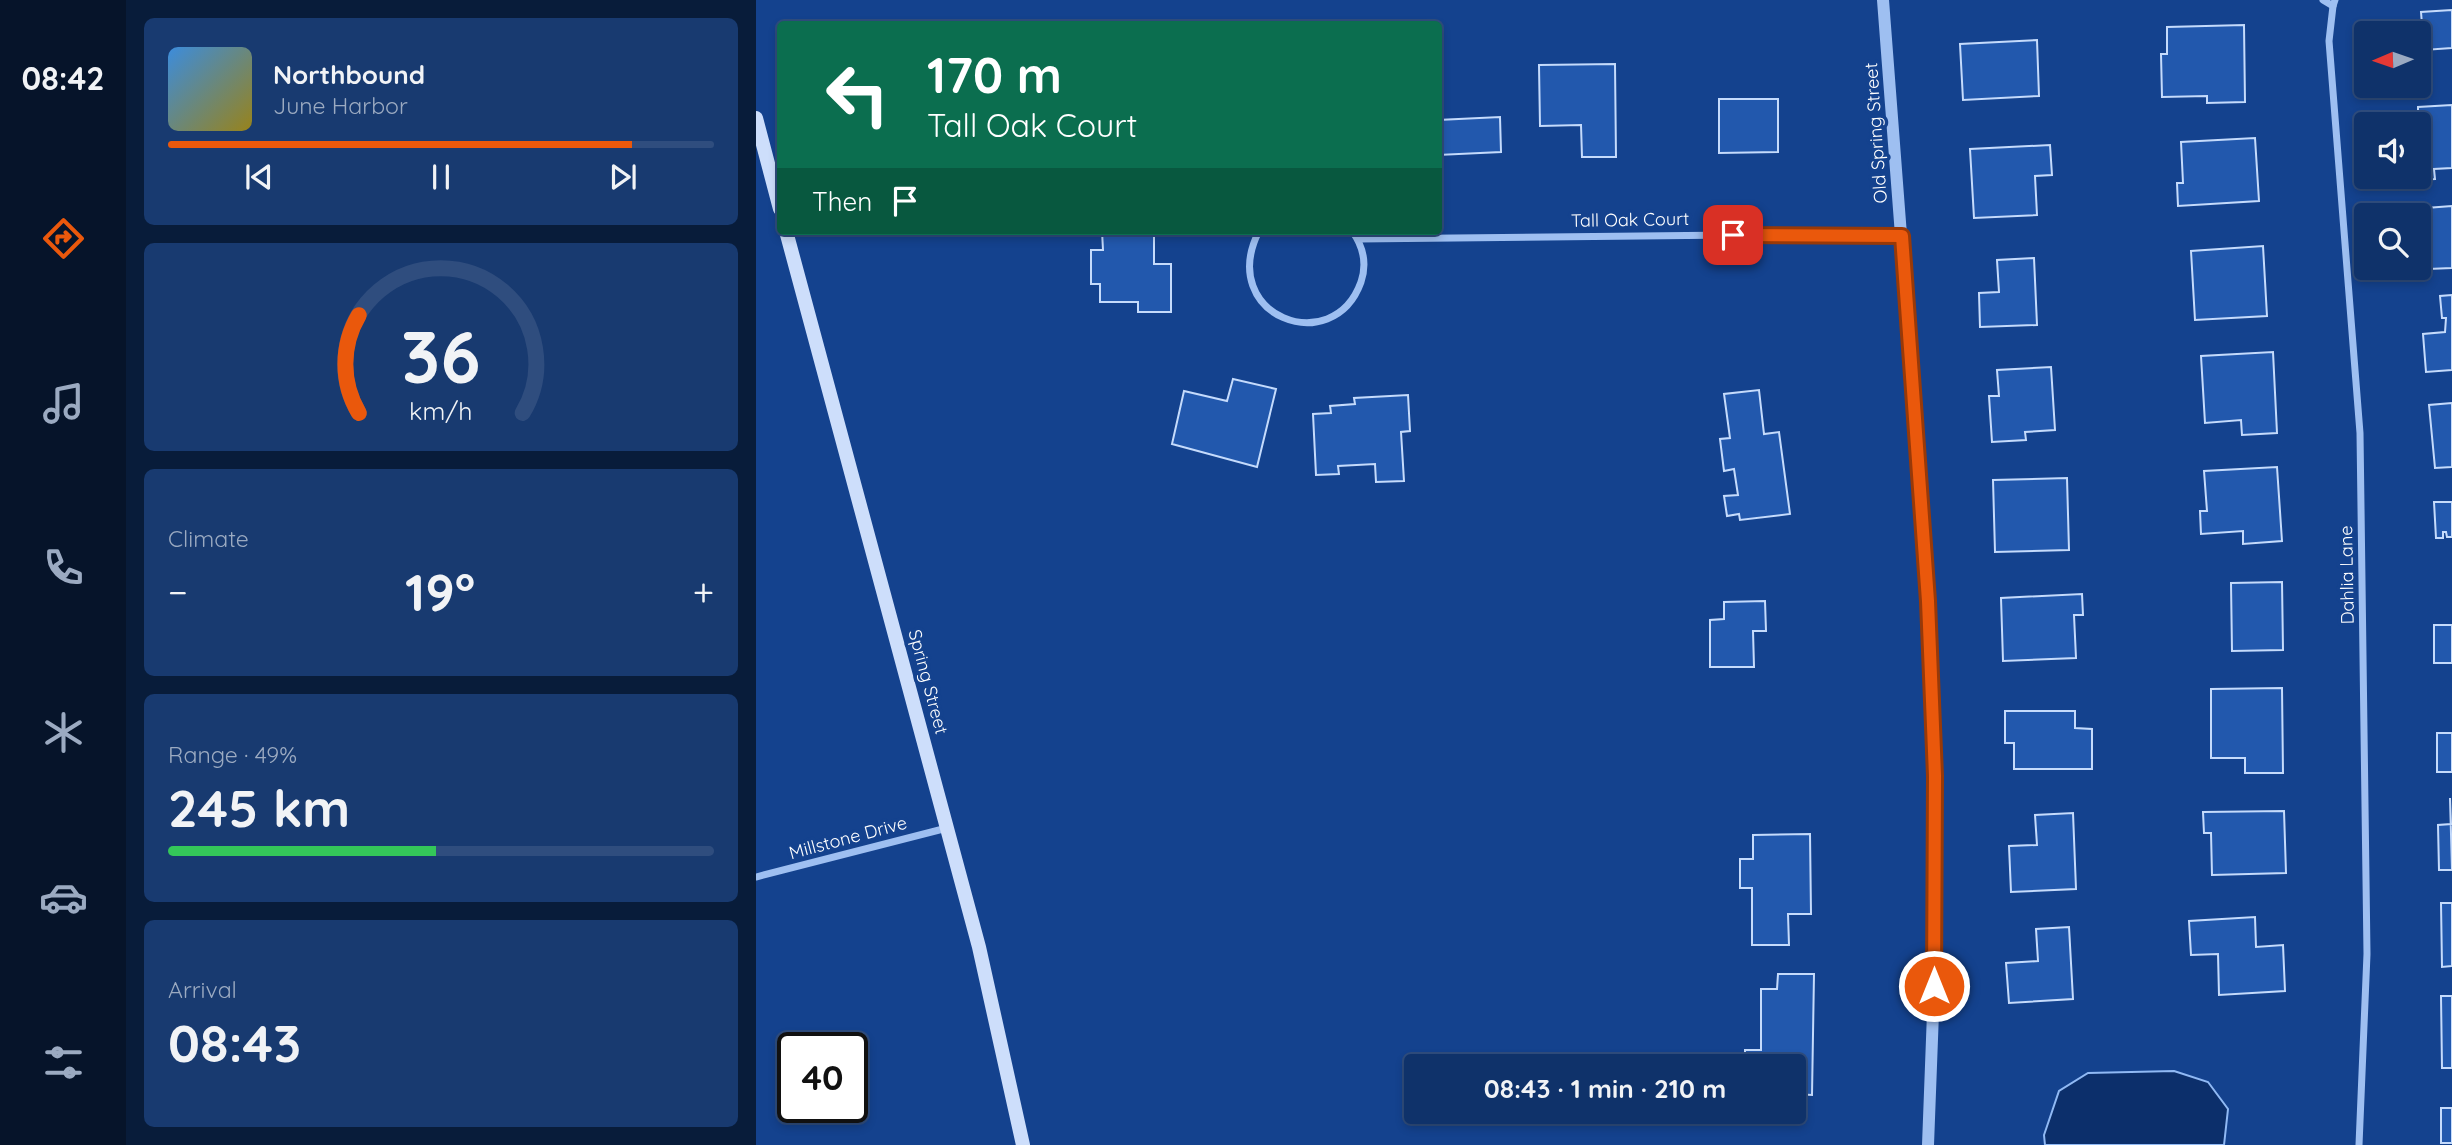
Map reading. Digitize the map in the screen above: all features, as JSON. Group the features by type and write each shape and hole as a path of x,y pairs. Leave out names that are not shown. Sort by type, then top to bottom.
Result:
{"main road":[{"path":"756,118 777,198"},
{"name":"Spring Street","path":"787,235 979,947 1023,1145"}],"street":[{"name":"Old Spring Street","path":"1883,0 1928,601 1935,776 1934,986 1928,1145"},
{"path":"2323,0 2334,3"},
{"name":"Dahlia Lane","path":"2334,3 2329,41 2360,433 2367,954 2359,1145"},
{"path":"1257,235 1250,250 1248,270 1253,289 1264,306 1279,317 1296,322 1314,322 1332,317 1346,306 1357,292 1363,275 1364,257 1355,235"},
{"name":"Tall Oak Court","path":"1358,239 1902,236"},
{"name":"Millstone Drive","path":"756,877 947,828"}],"water":[{"path":"2174,1071 2208,1082 2228,1109 2224,1145 2045,1145 2044,1135 2059,1091 2088,1073"}],"building":[{"path":"2452,10 2452,48 2431,50 2431,21 2422,21 2421,12"},
{"path":"2244,25 2245,102 2207,103 2207,96 2162,97 2161,54 2167,54 2167,27"},
{"path":"2037,40 2039,96 1963,100 1960,44"},
{"path":"1615,64 1616,157 1582,157 1581,125 1540,126 1539,65"},
{"path":"1719,99 1778,99 1778,152 1719,153"},
{"path":"2452,105 2452,168 2434,169 2435,179 2431,179 2431,112 2418,112 2418,107"},
{"path":"1500,117 1501,152 1442,155 1442,120"},
{"path":"2255,138 2259,201 2178,206 2177,183 2183,183 2181,142"},
{"path":"2050,145 2052,175 2035,176 2037,215 1974,218 1970,149"},
{"path":"2452,206 2452,268 2431,269 2431,208"},
{"path":"1102,235 1154,235 1154,264 1171,264 1171,312 1138,312 1138,302 1100,302 1100,284 1091,284 1091,250 1103,250"},
{"path":"2263,246 2267,316 2195,320 2191,251"},
{"path":"2034,258 2037,325 1980,327 1979,293 1999,292 1997,260"},
{"path":"2452,295 2452,370 2426,372 2423,334 2445,332 2446,318 2442,318 2440,296"},
{"path":"2273,352 2277,433 2242,435 2241,420 2205,423 2201,356"},
{"path":"2051,367 2055,430 2025,432 2026,440 1992,442 1989,396 1999,396 1997,370"},
{"path":"1233,379 1276,389 1257,467 1172,444 1184,391 1227,401"},
{"path":"1759,390 1764,434 1779,432 1790,514 1740,520 1739,514 1727,516 1724,496 1738,495 1734,469 1724,471 1720,439 1730,438 1724,394"},
{"path":"1408,395 1410,431 1401,432 1404,481 1376,482 1375,464 1338,466 1339,474 1316,475 1313,414 1331,413 1330,406 1355,404 1354,398"},
{"path":"2452,403 2452,467 2435,468 2429,405"},
{"path":"2277,467 2282,541 2243,544 2243,531 2201,534 2200,511 2207,511 2204,471"},
{"path":"2067,478 2069,550 1995,552 1993,480"},
{"path":"2434,502 2452,502 2452,537 2447,537 2446,532 2443,532 2443,538 2436,538"},
{"path":"2282,582 2283,650 2232,651 2231,583"},
{"path":"2082,594 2083,615 2074,615 2076,658 2003,661 2001,598"},
{"path":"1765,601 1766,631 1753,631 1754,667 1710,667 1710,620 1724,619 1724,602"},
{"path":"2434,625 2452,625 2452,663 2434,663"},
{"path":"2282,688 2283,773 2245,773 2245,758 2211,758 2211,689"},
{"path":"2005,711 2075,711 2075,728 2092,729 2092,769 2014,769 2014,743 2005,743"},
{"path":"2437,733 2452,733 2452,772 2437,772"},
{"path":"2284,811 2286,873 2212,875 2211,833 2204,833 2203,812"},
{"path":"2073,813 2076,889 2011,892 2009,846 2037,845 2035,815"},
{"path":"2451,824 2452,870 2439,870 2438,825"},
{"path":"1810,834 1811,914 1788,914 1789,945 1752,945 1752,888 1740,888 1740,859 1753,859 1753,835"},
{"path":"2441,903 2452,903 2452,966 2442,967"},
{"path":"2255,917 2256,947 2283,945 2285,991 2219,995 2218,954 2191,955 2189,921"},
{"path":"2069,927 2073,999 2009,1003 2006,963 2038,961 2036,929"},
{"path":"1778,974 1814,974 1812,1095 1806,1095 1806,1054 1745,1054 1745,1050 1761,1050 1761,989 1777,989"},
{"path":"2441,996 2452,996 2452,1068 2442,1068"},
{"path":"2441,1108 2452,1108 2452,1143 2441,1143"}],"route":[{"path":"1733,235 1902,236 1928,601 1935,776 1934,986"}]}
